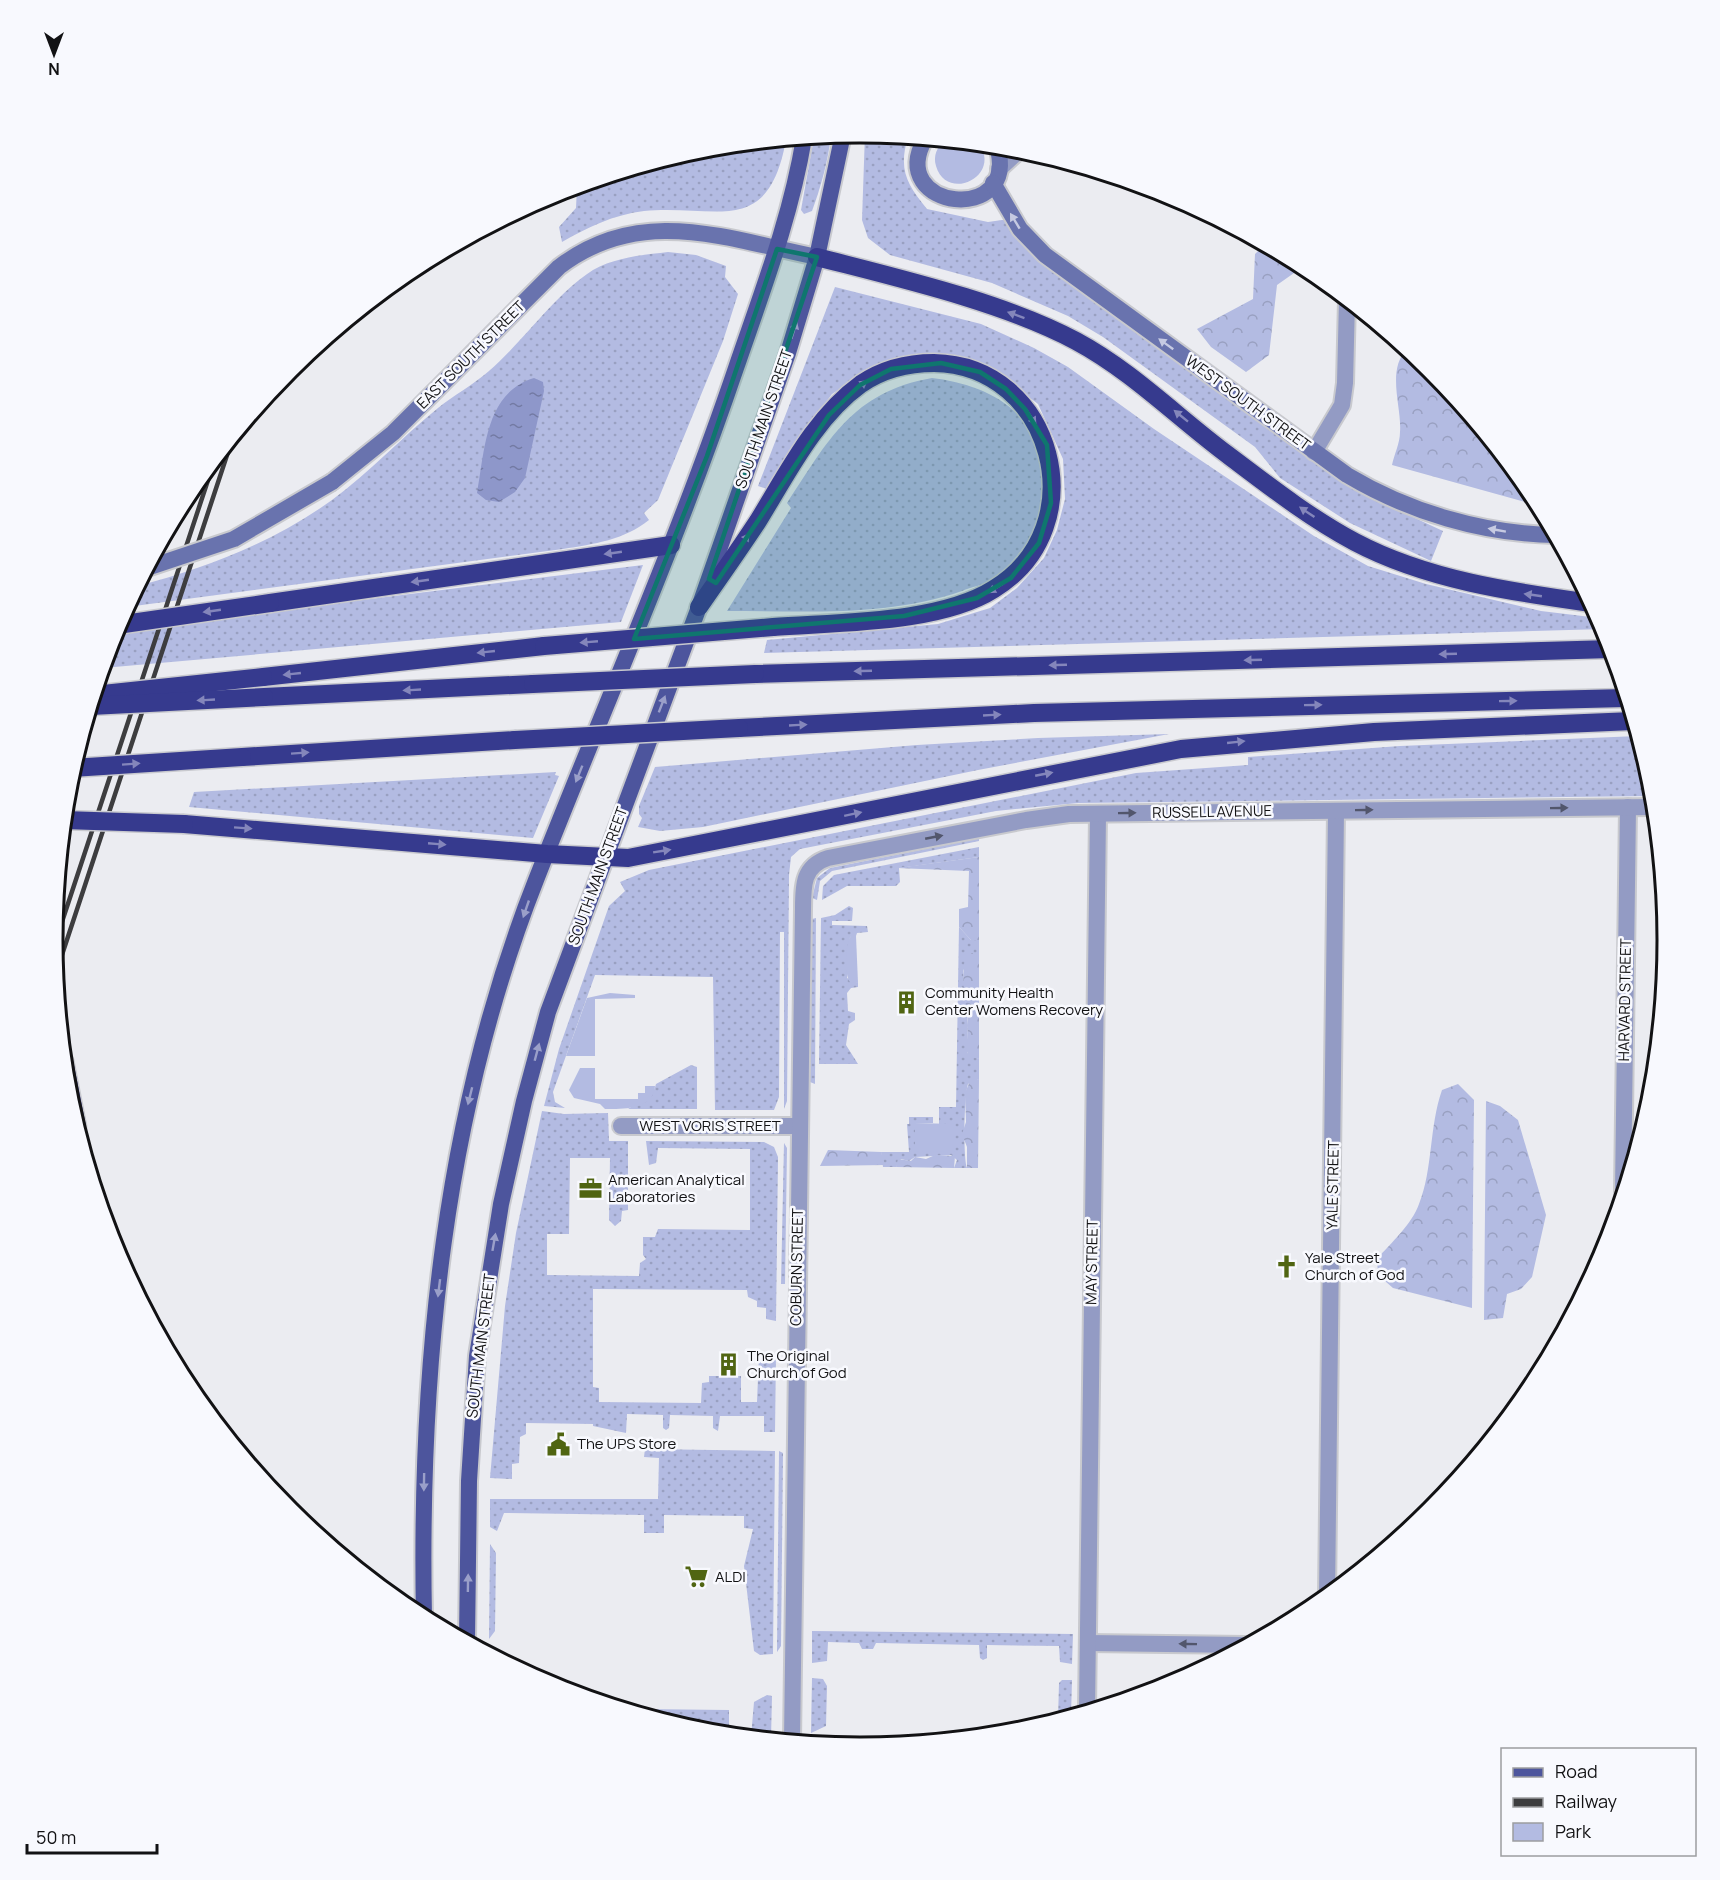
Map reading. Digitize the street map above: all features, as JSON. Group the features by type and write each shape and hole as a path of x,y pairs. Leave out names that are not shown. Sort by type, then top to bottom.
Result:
{"highway":[{"path":"817,257 990,306 1074,340 1133,378 1272,488 1357,543 1452,578 1519,593 1581,602"},
{"path":"102,694 544,646 936,611 976,598 1011,578 1039,543 1051,503 1047,445 1025,409 994,380 956,365 906,365 874,377 845,398 814,433 699,607"},
{"path":"129,623 671,545"},
{"path":"99,706 755,674 1602,649"},
{"path":"82,767 515,740 1034,712 1619,698"},
{"path":"72,820 184,824 547,854 628,858 1181,749 1374,732 1626,721"}],"main road":[{"name":"SOUTH MAIN STREET","path":"467,1633 472,1423 477,1356 499,1215 524,1101 548,1012 699,607 788,353 817,257 841,144"},
{"path":"424,1607 423,1526 436,1311 457,1159 479,1061 496,999 547,854 707,456 777,249 796,183 803,146"},
{"path":"922,146 919,155 920,171 926,184 939,196 956,201 973,199 996,176 997,155"},
{"name":"WEST SOUTH STREET","path":"996,176 1020,229 1045,255 1314,452 1363,484 1426,511 1500,531 1545,534"},
{"name":"EAST SOUTH STREET","path":"157,565 234,539 332,482 393,433 478,351 532,294 576,254 610,238 651,229 720,235 817,257"}],"street":[{"path":"996,176 1013,158"},
{"path":"1314,452 1342,405 1345,383 1347,309"},
{"name":"HARVARD STREET","path":"1623,1168 1628,807"},
{"name":"RUSSELL AVENUE","path":"803,900 804,881 809,869 819,860 1050,816 1645,807"},
{"name":"YALE STREET","path":"1327,1585 1336,811"},
{"name":"MAY STREET","path":"1087,1704 1098,814"},
{"name":"COBURN STREET","path":"792,1733 803,900"},
{"name":"WEST VORIS STREET","path":"621,1126 799,1126"},
{"path":"1088,1642 1231,1645"}],"highlighted area":[{"path":"777,249 817,257 709,579 716,583 829,415 860,385 891,369 941,363 980,372 1006,389 1025,409 1047,445 1051,503 1039,543 1011,578 977,598 904,616 634,639 707,456"}],"green space":[{"path":"865,143 906,145 904,159 906,176 914,192 927,209 988,222 1009,219 1248,411 1365,495 1443,531 1431,561 1350,523 1280,478 1255,447 1103,337 1068,316 992,283 890,255 868,238 862,220"},
{"path":"829,144 812,211 804,214 801,210 813,145"},
{"path":"784,147 778,171 766,192 752,204 735,210 644,211 622,215 581,231 562,242 559,227 576,208 577,196 654,170 705,158"},
{"path":"938,149 983,153 984,166 970,181 961,184 951,183 942,177 936,166 935,155"},
{"path":"1259,250 1295,272 1277,285 1269,355 1246,372 1211,347 1197,329 1253,299 1255,254"},
{"path":"668,252 696,255 726,266 725,277 738,294 723,341 658,500 644,513 649,520 639,527 619,537 563,549 137,606 147,583 189,571 239,552 287,529 332,500 438,408 489,371 579,280 602,266 620,259"},
{"path":"835,287 981,324 1034,348 1068,367 1154,429 1314,536 1368,566 1426,584 1541,611 1588,617 1594,629 764,653 767,640 938,624 990,608 1017,588 1044,558 1057,530 1065,499 1063,459 1038,404 991,369 947,357 902,356 861,375 832,394 790,451 767,489 758,486"},
{"path":"1402,356 1424,376 1459,415 1526,502 1392,465 1400,432 1396,378"},
{"path":"932,378 959,383 987,393 1011,408 1029,430 1037,450 1042,473 1041,508 1032,535 1013,561 992,580 985,583 934,599 905,605 846,611 727,611 791,508 787,503 816,459 845,422 862,407 881,395 904,385"},
{"path":"643,565 621,622 111,667 126,629"},
{"path":"1169,734 978,770 703,827 660,831 638,827 642,818 639,814 639,806 655,767 917,745"},
{"path":"1631,736 1644,796 1078,803 996,811 800,849 791,857 789,875 787,1101 784,1109 784,932 780,932 779,1097 774,1110 715,1110 713,977 595,975 553,1092 555,1102 565,1108 544,1106 559,1049 609,906 625,891 620,882 649,870 1136,773 1248,765 1248,757 1400,746"},
{"path":"556,772 555,775 559,776 533,838 189,807 194,792"},
{"path":"979,838 979,841 832,871 820,881 817,900 812,898 817,878 830,868"},
{"path":"979,847 979,857 899,868 900,882 896,886 847,886 822,900 823,886 834,875"},
{"path":"979,857 979,940 971,940 959,927 959,909 968,907 969,871 897,868"},
{"path":"849,906 853,908 852,921 832,921 832,925 867,926 868,932 857,933 856,936 850,937 847,978 858,983 858,987 851,988 847,993 848,1011 855,1013 855,1020 849,1024 846,1045 858,1064 819,1064 821,918 835,915"},
{"path":"816,918 815,1084 810,1082 812,919"},
{"path":"959,927 971,940 979,940 979,953 972,953 963,971 968,1025 967,1053 979,1059 979,1079 968,1084 967,1091 965,1141 967,1168 954,1168 957,1160 951,1155 915,1157 909,1161 901,1159 896,1167 883,1167 881,1152 909,1152 907,1124 909,1124 909,1117 933,1117 933,1123 915,1123 915,1151 955,1151 955,1124 939,1124 939,1107 956,1107"},
{"path":"851,936 856,936 858,983 850,982 847,973 846,952"},
{"path":"979,953 979,1059 968,1056 967,1049 968,1018 963,974 966,956"},
{"path":"610,993 635,995 635,998 595,999 595,1056 566,1056 587,998"},
{"path":"691,1065 697,1067 697,1109 628,1109 649,1097 656,1084"},
{"path":"580,1068 595,1068 595,1099 638,1099 638,1093 645,1093 645,1086 655,1086 653,1094 643,1104 620,1109 605,1109 600,1104 574,1098 569,1090"},
{"path":"979,1079 978,1168 967,1168 967,1147 962,1134 966,1122 965,1093 970,1081"},
{"path":"1458,1084 1474,1100 1472,1308 1393,1288 1378,1275 1377,1259 1416,1211 1427,1177 1435,1118 1442,1090"},
{"path":"1486,1101 1500,1106 1518,1120 1546,1215 1532,1277 1521,1289 1507,1294 1503,1318 1484,1320"},
{"path":"542,1111 564,1114 608,1113 609,1141 628,1141 628,1210 622,1211 621,1221 615,1226 609,1220 610,1158 570,1158 569,1234 547,1234 547,1275 639,1276 640,1263 646,1259 643,1255 643,1237 655,1237 658,1229 750,1230 750,1149 658,1148 656,1163 649,1165 646,1141 764,1142 774,1147 778,1157 776,1321 766,1319 766,1308 757,1307 757,1301 748,1297 747,1290 593,1289 593,1387 599,1388 599,1402 701,1403 702,1383 709,1382 709,1376 741,1376 741,1402 757,1402 759,1354 776,1354 775,1432 764,1432 764,1416 720,1416 718,1431 713,1428 713,1416 670,1415 669,1428 666,1430 663,1428 663,1415 627,1414 626,1433 593,1426 593,1424 526,1423 526,1434 520,1437 519,1463 512,1464 512,1479 490,1478 505,1306 516,1233"},
{"path":"915,1123 955,1124 955,1152 915,1151"},
{"path":"784,1143 787,1148 785,1284 781,1284"},
{"path":"828,1150 881,1152 885,1165 820,1166"},
{"path":"935,1155 955,1156 954,1168 896,1167 898,1159 911,1161 915,1157 926,1159"},
{"path":"645,1449 775,1451 773,1654 760,1655 754,1651 744,1566 753,1529 744,1528 744,1516 664,1515 664,1533 644,1533 644,1515 504,1513 497,1531 490,1527 490,1499 658,1499 659,1458 644,1457"},
{"path":"779,1451 783,1453 781,1646 777,1652"},
{"path":"490,1544 496,1553 495,1631 489,1639"},
{"path":"812,1631 1073,1634 1072,1664 1060,1662 1059,1646 987,1645 987,1658 983,1660 980,1658 979,1645 876,1643 873,1649 862,1649 859,1643 828,1642 827,1661 812,1663"},
{"path":"812,1678 823,1679 827,1686 826,1726 811,1733"},
{"path":"1062,1680 1072,1680 1071,1708 1058,1712 1059,1683"},
{"path":"767,1695 772,1696 771,1731 752,1729 754,1702"},
{"path":"651,1709 729,1710 729,1726"}],"water":[{"path":"534,378 543,382 544,391 525,478 515,492 499,502 486,500 477,493 490,425 506,396 518,385"}],"railway":[{"path":"63,951 226,457"},
{"path":"64,916 207,484"}],"place":[{"name":"Community Health Center Womens Recovery","path":"907,1002"},
{"name":"American Analytical Laboratories","path":"590,1189"},
{"name":"Yale Street Church of God","path":"1287,1267"},
{"name":"The Original Church of God","path":"729,1365"},
{"name":"The UPS Store","path":"559,1444"},
{"name":"ALDI","path":"697,1577"}]}
